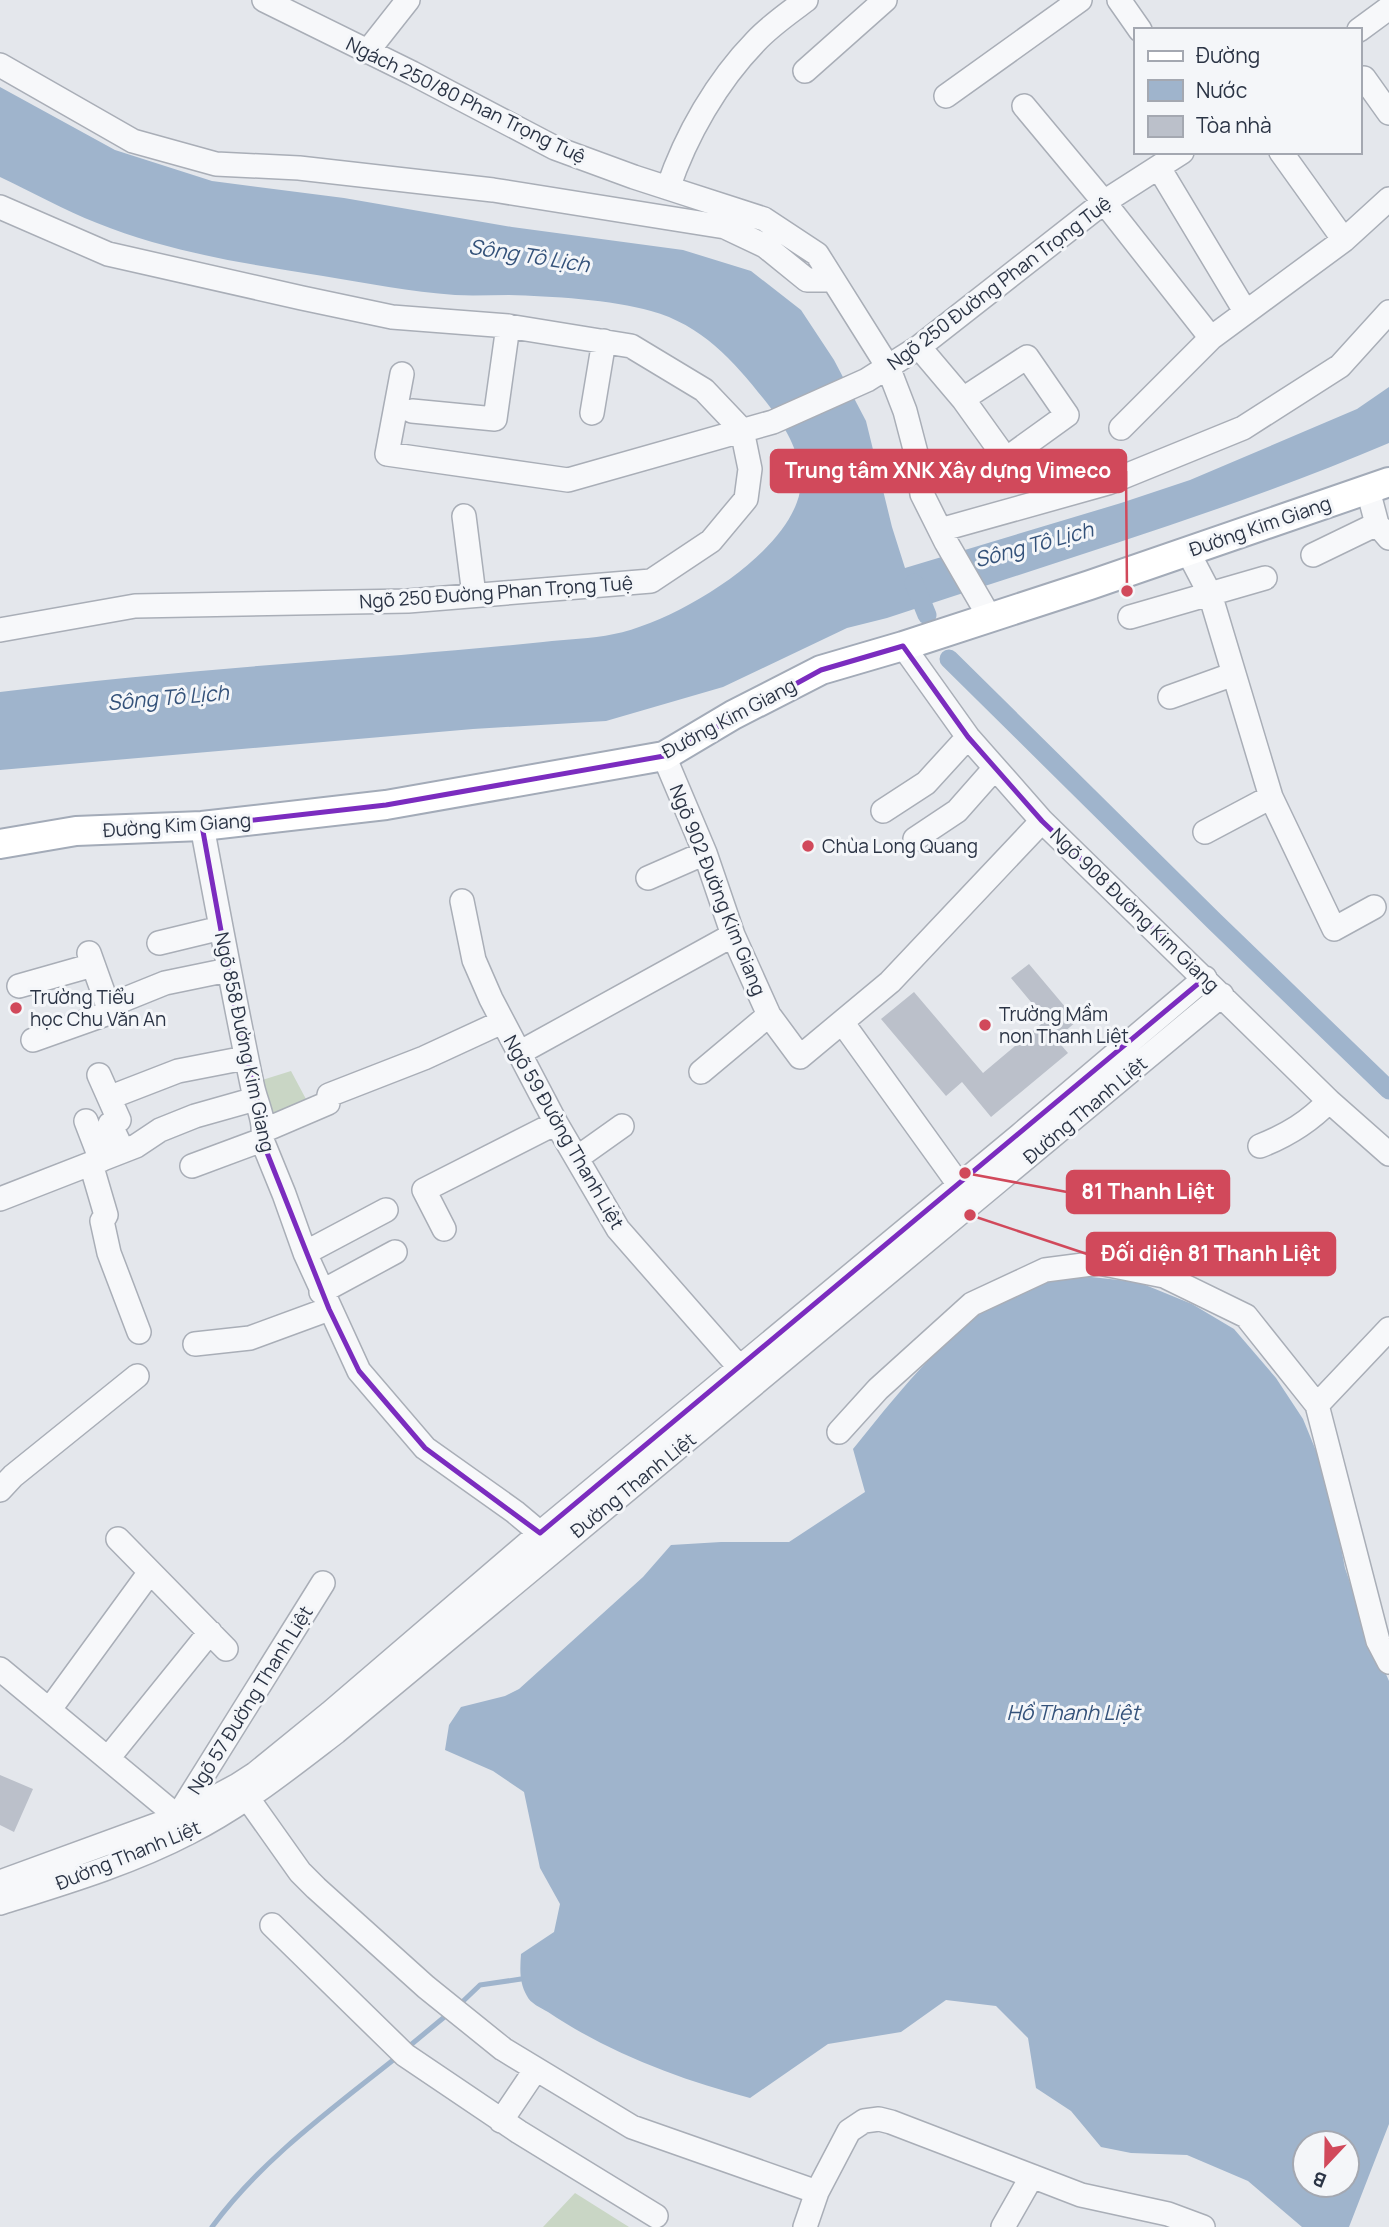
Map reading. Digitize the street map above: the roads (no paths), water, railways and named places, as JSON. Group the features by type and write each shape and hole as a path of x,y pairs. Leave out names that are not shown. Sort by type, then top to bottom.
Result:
{"main road":[{"name":"Đường Kim Giang","path":"0,844 76,831 202,826 386,805 664,756 733,715 821,670 990,618 1378,486"}],"street":[{"name":"Ngách 250/80 Phan Trọng Tuệ","path":"264,0 555,148 764,219 817,254 888,367 905,411 916,453 922,494 990,618"},
{"path":"368,52 408,0"},
{"path":"805,71 885,0"},
{"path":"946,96 1080,0"},
{"path":"1119,0 1139,28"},
{"path":"668,188 687,142 719,88 758,39 798,3"},
{"path":"1361,29 1389,8"},
{"path":"0,65 133,141 216,164 299,168 493,190 725,226 765,246 807,279 833,280"},
{"path":"1364,78 1389,113"},
{"path":"1024,106 1211,338"},
{"name":"Ngõ 250 Đường Phan Trọng Tuệ","path":"0,630 135,606 408,601 651,581 711,541 746,499 750,469 742,430 773,422 867,380 888,367 919,347 1104,202 1179,154"},
{"path":"1282,154 1344,240"},
{"path":"1159,168 1245,312"},
{"path":"1121,428 1211,338 1344,240 1389,199"},
{"path":"0,207 108,254 302,298 392,317 508,326 631,346 704,390 742,430 568,480 387,454 402,374"},
{"path":"943,536 1108,483 1243,428 1340,366 1389,312"},
{"path":"412,411 495,419 508,326"},
{"path":"592,413 604,341"},
{"path":"919,347 963,399 1006,459 1067,415 1027,357 963,399"},
{"path":"1313,555 1383,531 1378,486"},
{"path":"464,516 474,595"},
{"path":"1187,551 1210,594 1271,797 1334,929 1374,908"},
{"path":"1130,617 1265,578"},
{"name":"Ngõ 908 Đường Kim Giang","path":"903,646 968,737 1042,821 1329,1101 1389,1154"},
{"path":"1170,697 1234,674"},
{"path":"883,811 926,783 968,737"},
{"name":"Ngõ 902 Đường Kim Giang","path":"664,756 705,853 733,934 769,1015 800,1057 842,1022"},
{"path":"915,839 957,811 995,768"},
{"path":"1205,832 1271,797"},
{"path":"960,1186 842,1022 890,982 1042,821"},
{"name":"Ngõ 858 Đường Kim Giang","path":"202,826 245,1058 263,1135 305,1253 325,1300 359,1371 425,1448 540,1533"},
{"path":"648,878 705,853"},
{"name":"Ngõ 59 Đường Thanh Liệt","path":"462,901 474,960 502,1022 556,1123 618,1229 740,1368"},
{"path":"159,943 220,928"},
{"path":"519,1053 733,934"},
{"path":"19,986 91,958 108,1006 109,1013 33,1040"},
{"path":"108,1006 164,983 228,970"},
{"name":"Đường Thanh Liệt","path":"243,1792 330,1713 540,1533 960,1186 1205,978"},
{"name":"Đường Thanh Liệt","path":"0,1903 62,1884 184,1825 243,1792 336,1732 1222,995"},
{"path":"701,1072 769,1015"},
{"path":"192,1166 328,1103 329,1095 424,1058 502,1022"},
{"path":"116,1095 178,1071 245,1058"},
{"path":"99,1075 119,1120 110,1124 123,1152"},
{"path":"0,1199 123,1152 160,1130 195,1116 255,1099"},
{"path":"1260,1146 1295,1130 1329,1101"},
{"path":"86,1121 106,1215 102,1221 109,1253 139,1332"},
{"path":"444,1229 424,1190 556,1123"},
{"path":"577,1158 622,1126"},
{"path":"305,1253 386,1210"},
{"path":"195,1343 250,1338 325,1300 395,1252"},
{"path":"839,1432 878,1389 972,1304 1045,1270 1099,1263 1164,1276 1246,1316 1317,1405 1378,1641 1389,1662"},
{"path":"1317,1405 1389,1329"},
{"path":"0,1490 13,1476 137,1376"},
{"path":"118,1539 226,1649"},
{"path":"50,1709 150,1572"},
{"name":"Ngõ 57 Đường Thanh Liệt","path":"184,1825 323,1583"},
{"path":"109,1758 210,1632"},
{"path":"0,1668 109,1758 184,1825"},
{"path":"243,1792 300,1871 426,1987 503,2049 632,2127 817,2192"},
{"path":"0,1882 184,1825"},
{"path":"272,1925 398,2049 501,2121 656,2216"},
{"path":"501,2121 536,2069"},
{"path":"805,2227 817,2192 849,2131 864,2121 879,2119 1081,2195 1168,2214 1203,2227"},
{"path":"1003,2227 1032,2176"}],"water":[{"name":"Sông Tô Lịch","path":"0,87 115,150 212,181 344,198 512,227 683,250 751,271 801,310 834,360 866,421 905,568 1190,480 1357,409 1389,387 1389,443 1203,514 887,618 847,628 723,687 606,721 473,729 0,770 0,692 150,675 588,638 638,627 693,603 746,567 786,524 797,502 801,478 792,442 761,395 734,364 705,338 671,318 636,307 581,299 455,295 389,287 208,256 124,233 72,212 0,177"},
{"name":"Hồ Thanh Liệt","path":"1063,1274 1138,1282 1192,1304 1234,1329 1276,1378 1303,1419 1321,1463 1345,1568 1364,1624 1389,1681 1389,2124 1361,2196 1361,2129 1291,2129 1291,2199 1360,2199 1349,2227 1302,2227 1248,2181 1187,2155 1131,2153 1101,2147 1071,2111 1036,2088 1028,2038 996,2006 946,2000 901,2032 828,2044 750,2098 671,2073 595,2040 533,2003 528,1999 523,1986 521,1954 554,1932 560,1904 540,1868 524,1792 493,1771 445,1750 449,1725 461,1707 505,1696 519,1689 643,1577 671,1545 789,1542 865,1492 853,1449 938,1350 978,1315 1006,1298"}],"waterway":[{"path":"914,583 927,615"},
{"path":"949,659 1389,1090"},
{"path":"458,2006 480,1985 521,1979"},
{"path":"407,2048 448,2014"},
{"path":"212,2227 275,2157 397,2057"}],"place":[{"name":"Trung tâm XNK Xây dựng Vimeco","path":"1127,591"},
{"name":"Chùa Long Quang","path":"808,846"},
{"name":"Trường Tiểu học Chu Văn An","path":"16,1008"},
{"name":"Trường Mầm non Thanh Liệt","path":"985,1025"},
{"name":"81 Thanh Liệt","path":"965,1173"},
{"name":"Đối diện 81 Thanh Liệt","path":"970,1215"}]}
